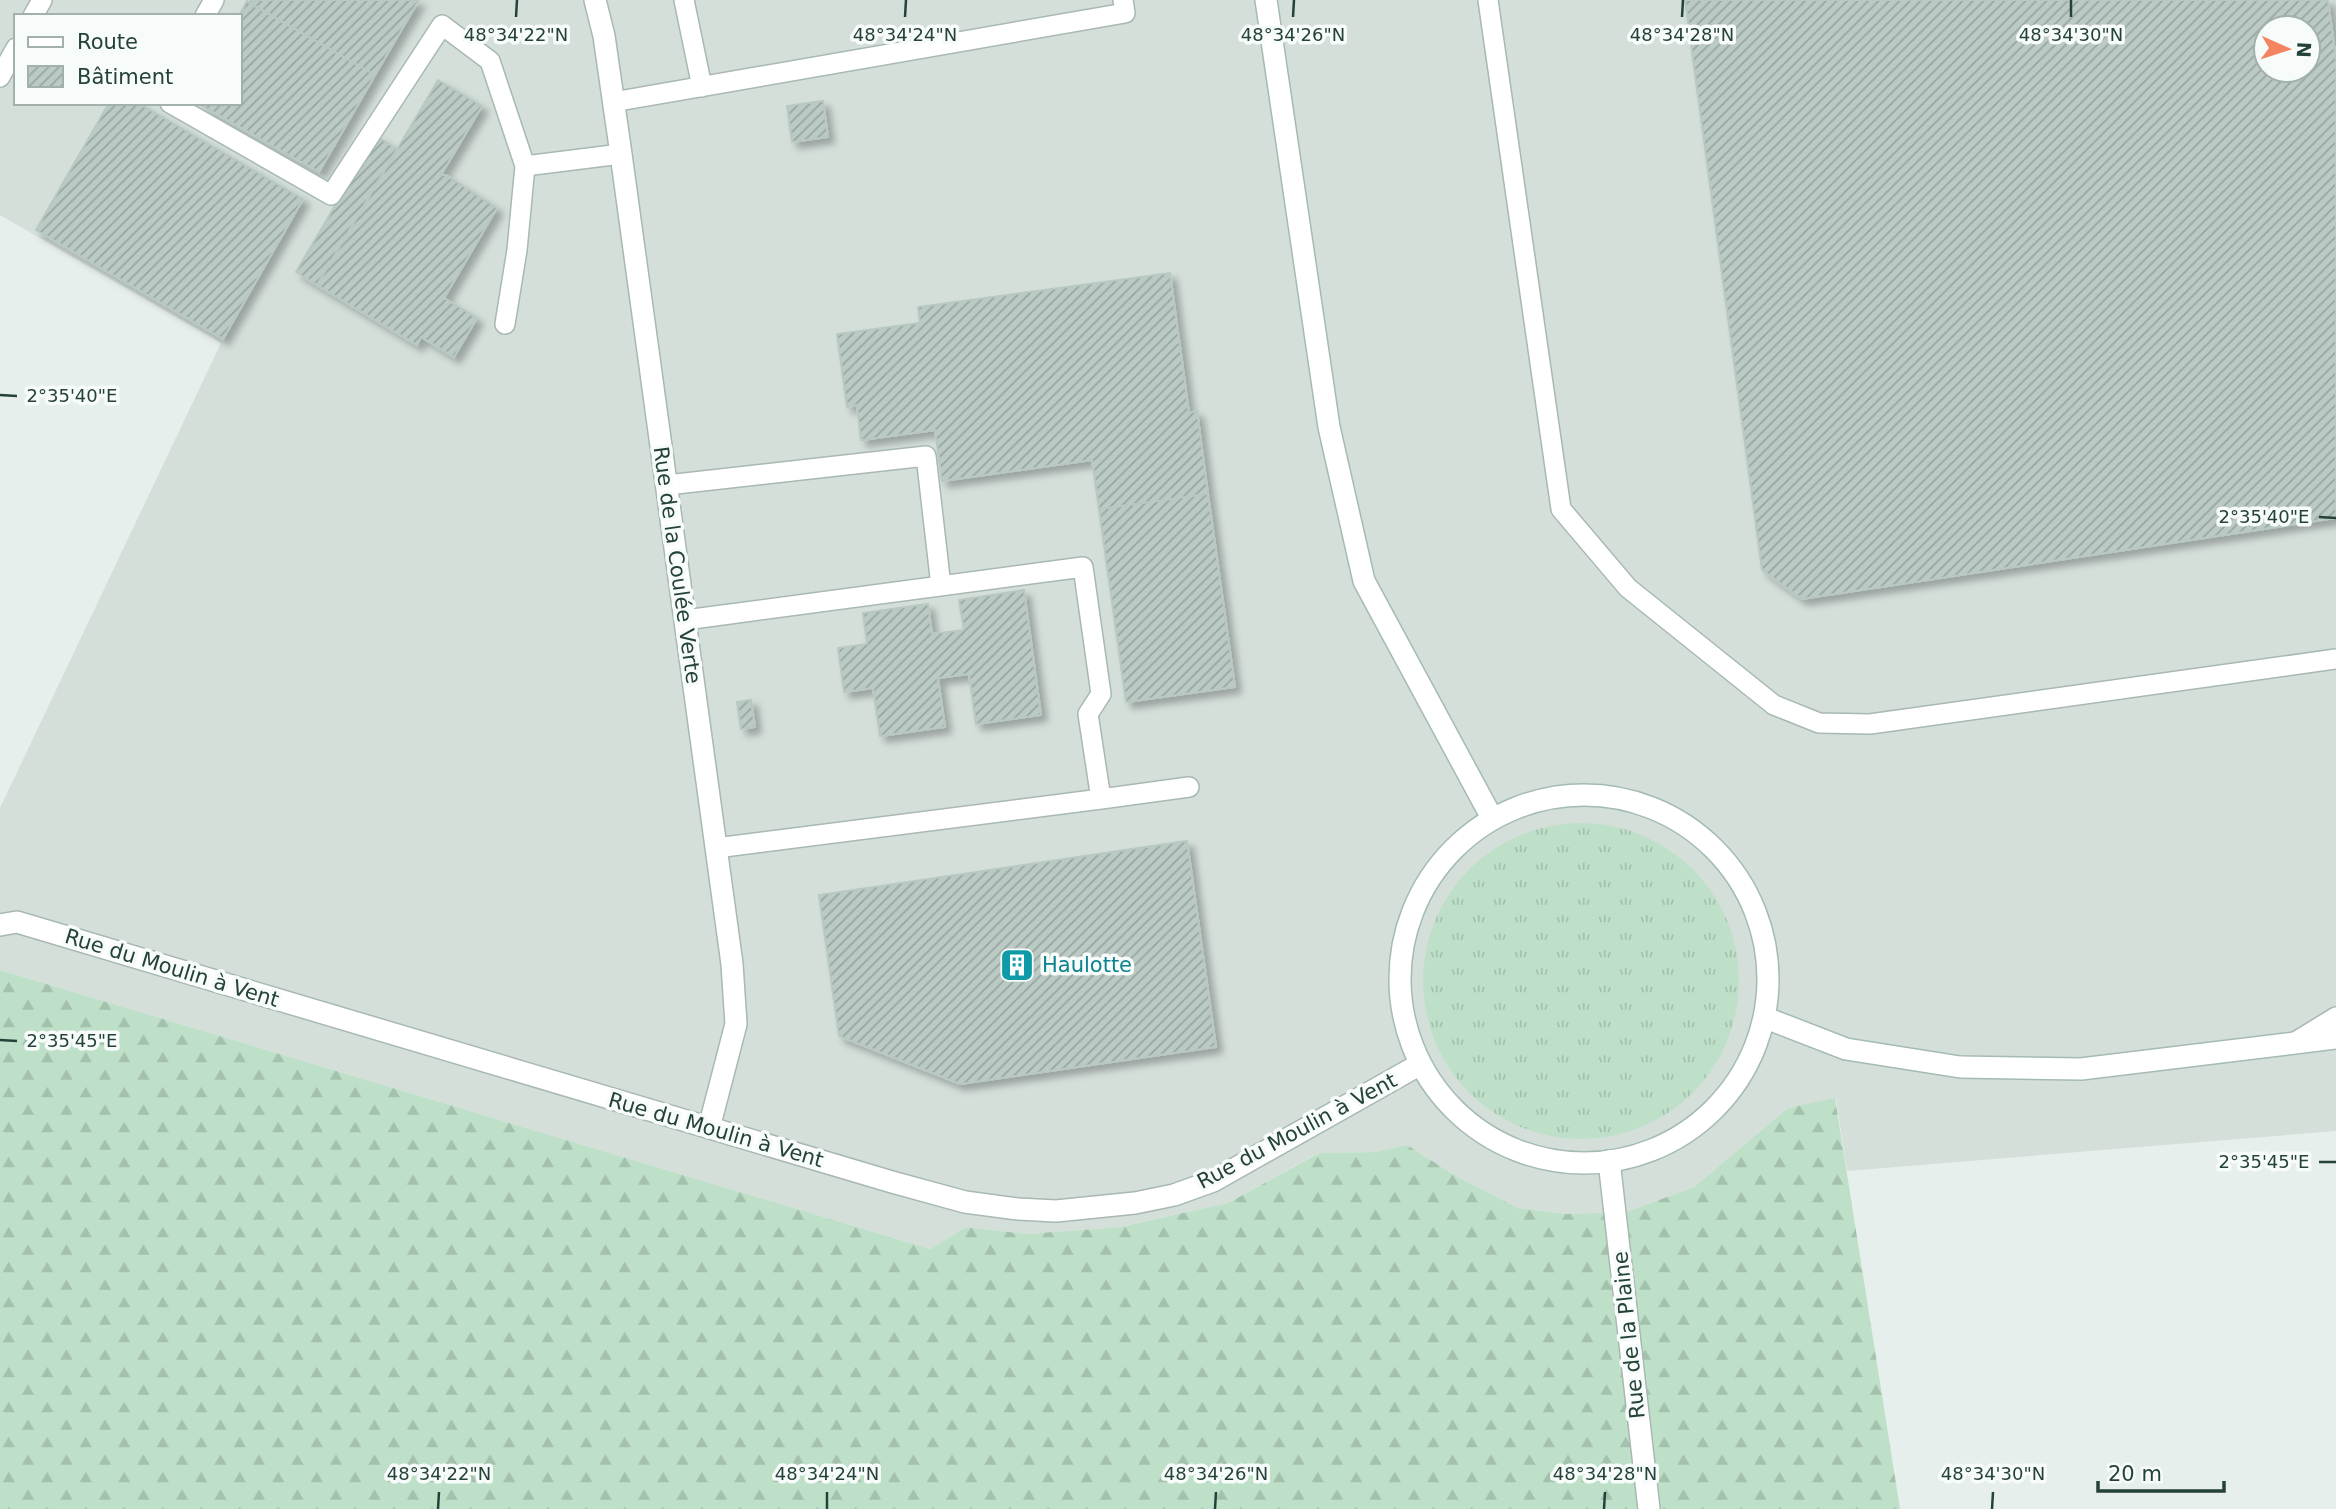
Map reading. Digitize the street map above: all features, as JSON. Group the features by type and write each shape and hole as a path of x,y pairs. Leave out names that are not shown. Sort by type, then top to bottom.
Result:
{"street":[{"name":"Rue de la Coulée Verte","path":"595,0 604,36 621,154 733,964 736,1024 709,1128"},
{"path":"1266,0 1329,427 1364,581 1492,818"},
{"path":"1609,795 1668,813 1717,849 1752,899 1768,958 1766,1018 1745,1070 1711,1114 1664,1146 1609,1161 1557,1162 1504,1146 1459,1115 1418,1066 1403,1018 1401,960 1416,903 1447,854 1492,818 1549,797 1609,795"},
{"name":"Rue du Moulin à Vent","path":"0,925 17,922 965,1202 1018,1209 1056,1211 1135,1203 1174,1195 1213,1181 1418,1066"},
{"path":"1766,1018 1846,1049 1960,1068 2081,1069 2336,1038"},
{"name":"Rue de la Plaine","path":"1609,1161 1649,1509"}],"lane":[{"path":"684,0 702,87"},
{"path":"613,102 1125,13 1123,0"},
{"path":"1488,0 1561,509 1628,588 1774,705 1819,723 1870,724 2336,659"},
{"path":"174,105 331,195 442,25 490,61 524,166 517,250 505,324"},
{"path":"0,77 14,52"},
{"path":"524,166 621,154"},
{"path":"667,485 926,456 941,586"},
{"path":"685,620 1083,567 1101,694 1088,713 1101,799"},
{"path":"716,848 1189,787"},
{"path":"2291,1044 2336,1017"}],"shaded area":[{"path":"0,0 2336,0 2336,1131 1847,1171 1836,1099 1788,1108 1694,1187 1626,1212 1566,1214 1518,1208 1456,1176 1407,1145 1375,1152 1318,1153 1228,1203 1119,1227 1027,1234 966,1227 930,1249 0,970 0,808 221,343 0,215"}],"green space":[{"path":"1581,823 1627,830 1641,835 1669,850 1703,881 1727,921 1735,950 1739,981 1732,1027 1727,1041 1712,1069 1681,1103 1641,1127 1612,1135 1581,1139 1535,1132 1521,1127 1493,1112 1459,1081 1435,1041 1427,1012 1423,981 1430,935 1435,921 1450,893 1481,859 1521,835 1550,827"},
{"path":"0,970 930,1249 966,1227 1027,1234 1120,1227 1228,1203 1319,1153 1375,1152 1407,1145 1456,1176 1518,1208 1566,1214 1626,1212 1694,1187 1788,1108 1835,1098 1900,1509 0,1509"}],"building":[{"path":"251,0 419,0 375,75 249,3"},
{"path":"1685,0 2328,0 2336,60 2336,518 1802,599 1762,570"},
{"path":"247,1 375,75 319,172 201,105 242,105 240,14"},
{"path":"438,80 482,106 441,175 446,175 497,208 444,298 477,318 454,357 421,337 417,345 317,285"},
{"path":"823,101 828,137 792,142 787,106"},
{"path":"108,105 141,105 303,199 223,339 36,230"},
{"path":"376,136 397,149 317,285 296,272"},
{"path":"1170,273 1189,413 1197,411 1208,494 1099,509 1092,460 942,481 935,430 861,440 857,405 847,407 837,334 920,323 918,307"},
{"path":"1208,494 1235,687 1126,702 1099,509"},
{"path":"1024,590 1041,715 976,724 969,674 938,678 945,727 880,736 873,688 844,692 838,648 867,644 863,613 928,604 932,634 964,630 959,600"},
{"path":"751,700 755,727 741,729 737,702"},
{"name":"Haulotte","path":"1187,841 1216,1047 960,1084 839,1036 819,895"}],"place":[{"name":"Haulotte","path":"1017,965"}]}
